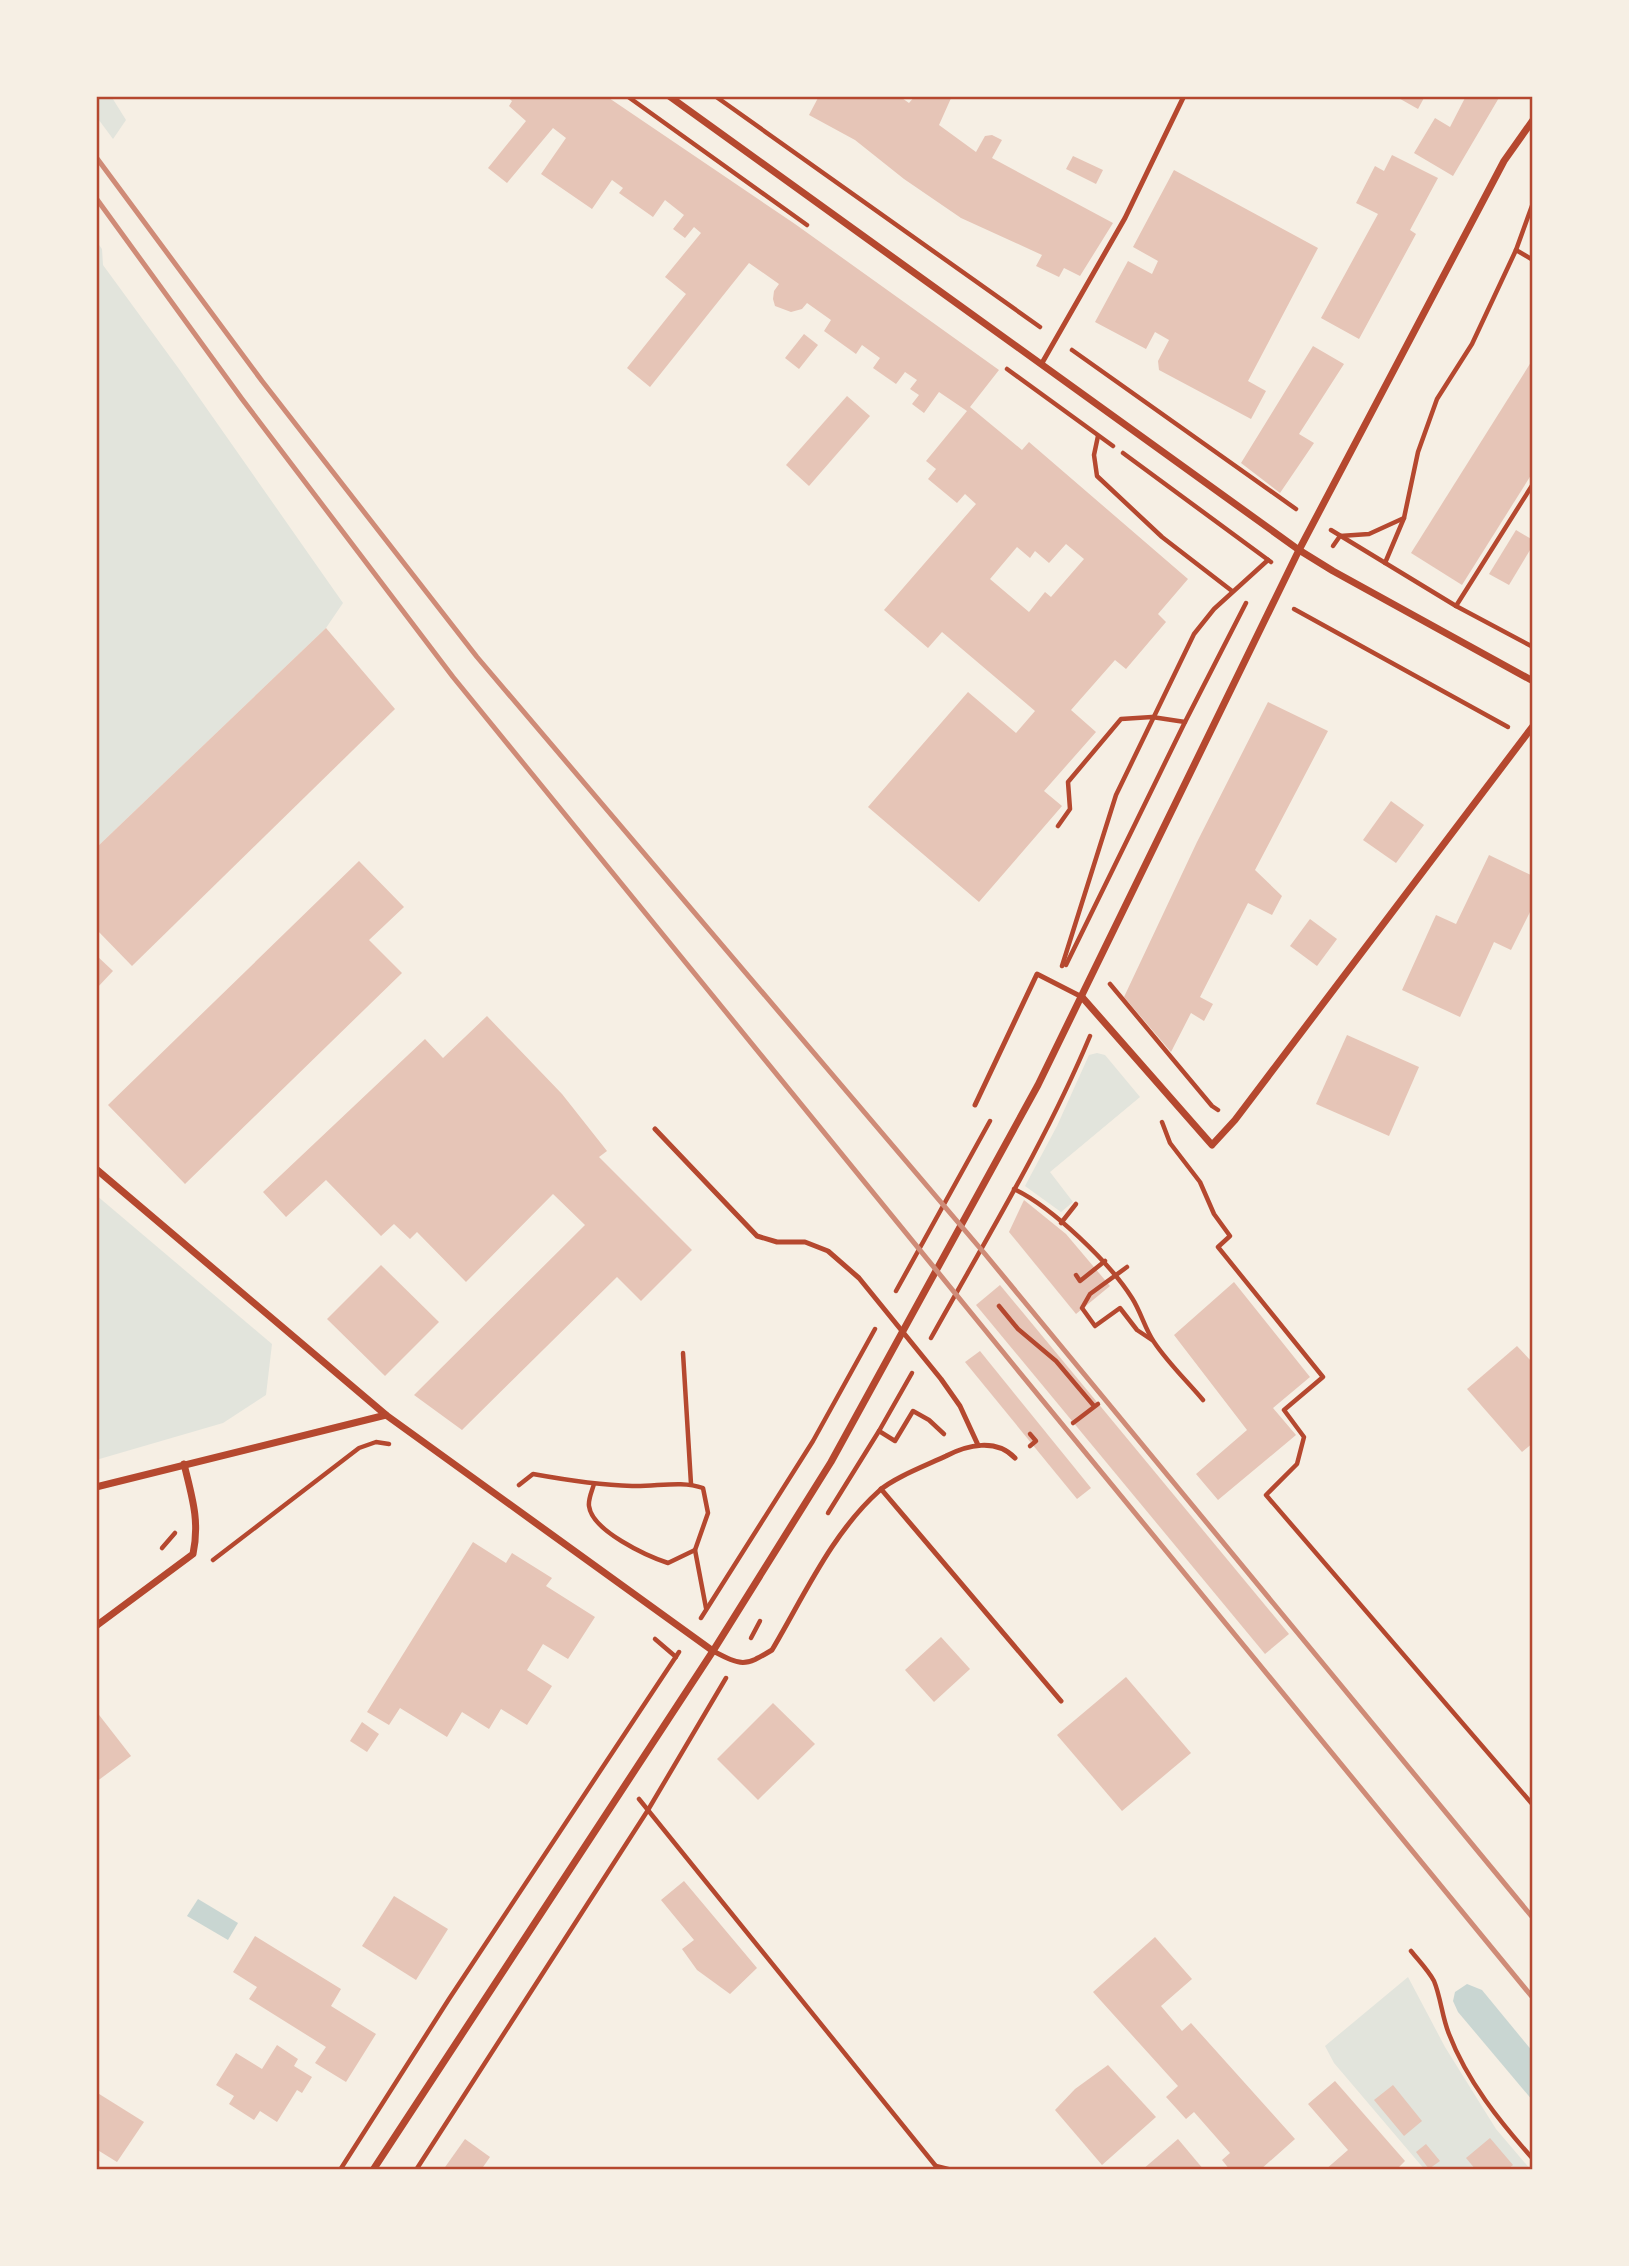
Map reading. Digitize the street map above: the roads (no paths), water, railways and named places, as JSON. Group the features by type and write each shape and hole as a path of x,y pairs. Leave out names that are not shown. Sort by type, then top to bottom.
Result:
{"street":[{"path":"669,96 1299,550 1533,681"},
{"path":"373,2170 713,1651 831,1462 1038,1085 1299,550 1504,161 1532,122"},
{"path":"1082,998 1212,1145 1235,1120 1533,726"},
{"path":"96,1170 386,1415 713,1651"},
{"path":"96,1487 386,1415"},
{"path":"96,1626 193,1554 197,1533 195,1510 184,1465"}],"lane":[{"path":"1042,363 1125,218 1184,96"},
{"path":"975,1105 1037,974 1082,998"},
{"path":"655,1129 757,1236 777,1242 806,1242 828,1251 859,1278 960,1406 978,1445"},
{"path":"713,1651 736,1662 752,1662 772,1650 846,1526 881,1489 960,1449 978,1445 1004,1449 1015,1458"},
{"path":"881,1489 1061,1701"}],"railway":[{"path":"96,157 262,381 477,657 985,1254 1533,1918"},
{"path":"96,198 242,399 453,677 1533,1998"}]}
